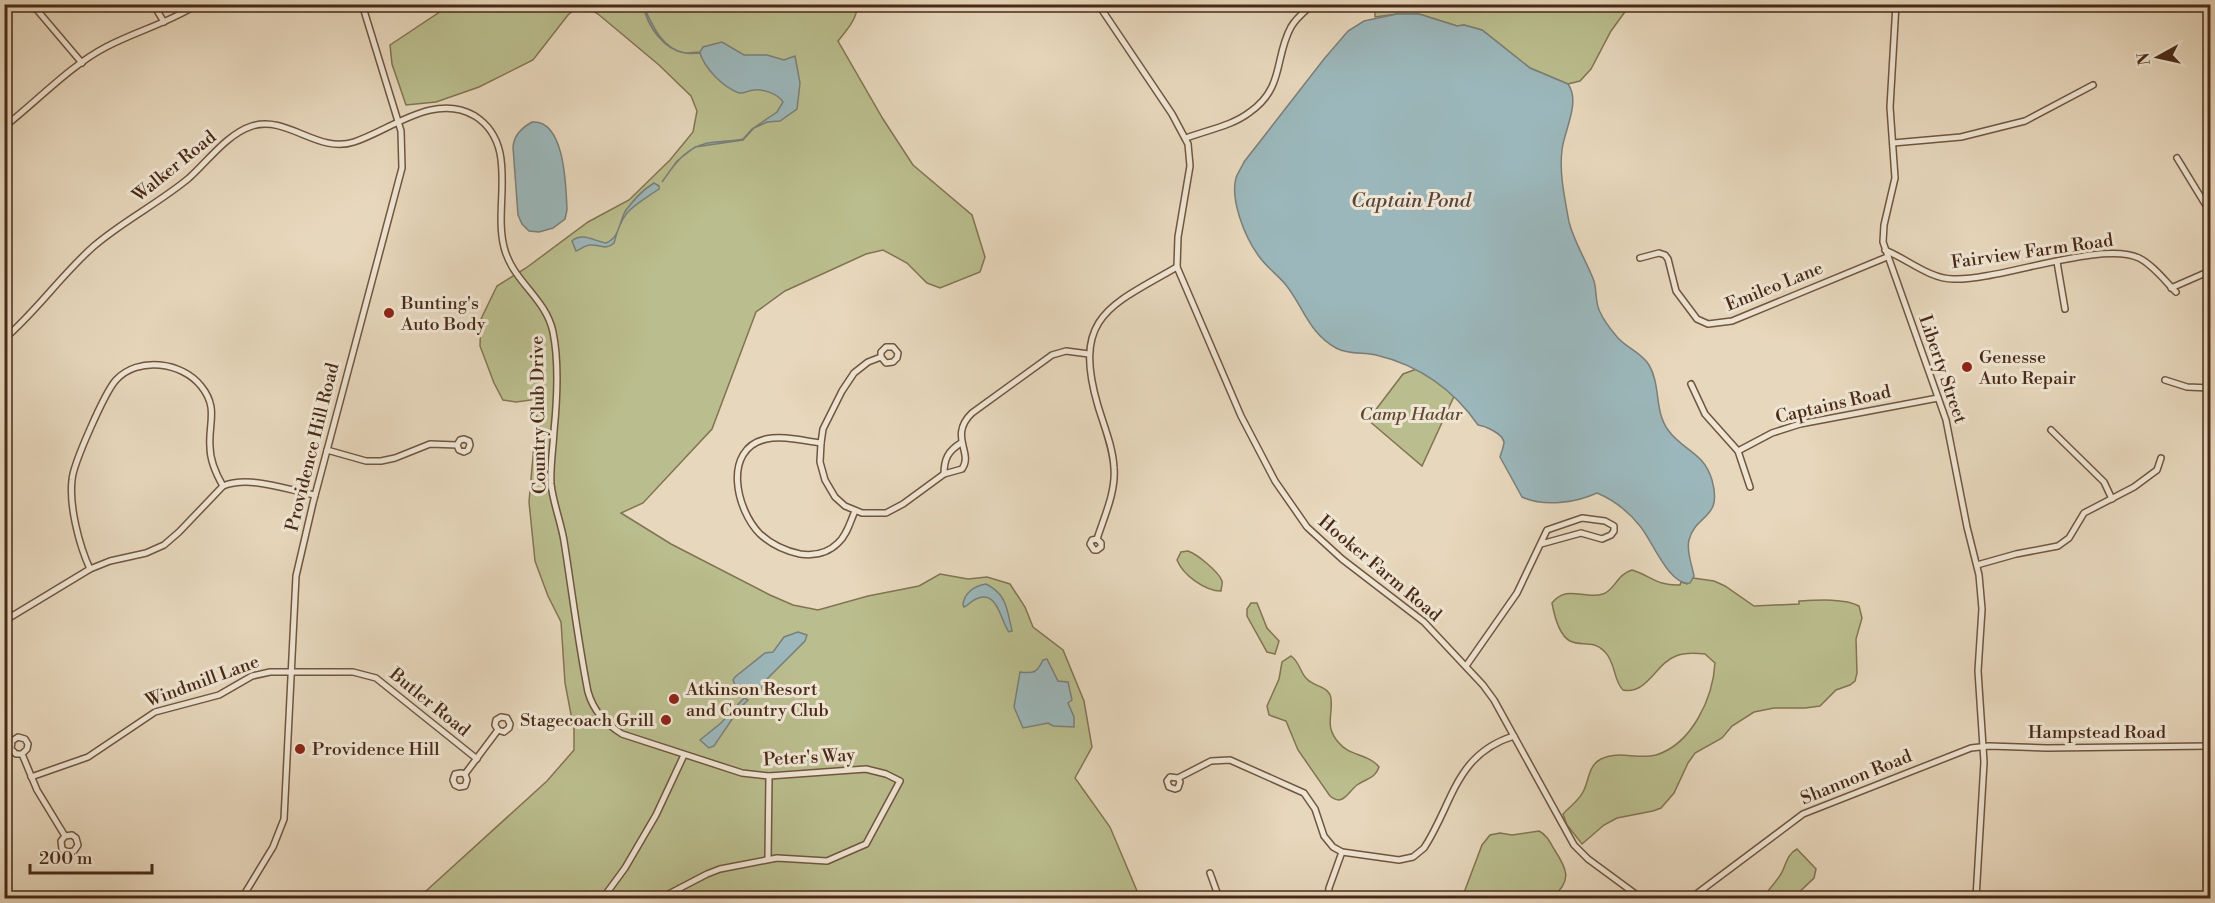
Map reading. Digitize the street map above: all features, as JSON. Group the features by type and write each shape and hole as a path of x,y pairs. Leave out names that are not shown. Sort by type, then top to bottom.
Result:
{"street":[{"path":"32,4 82,63"},
{"path":"153,4 164,22"},
{"path":"4,127 82,63 104,48 164,22 198,4"},
{"name":"Providence Hill Road","path":"242,898 273,847 284,819 296,576 315,495 400,176 403,149 398,121 362,4"},
{"name":"Hooker Farm Road","path":"1098,4 1186,138 1190,151 1190,166 1178,237 1177,267 1252,438 1295,512 1342,559 1417,615 1486,688 1578,849 1641,898"},
{"path":"1186,138 1243,117 1264,99 1278,74 1291,28 1313,4"},
{"name":"Liberty Street","path":"1896,4 1890,107 1895,178 1883,231 1886,254 1951,439 1967,527 1977,565 1981,595 1978,662 1984,746 1976,898"},
{"path":"1893,143 1961,137 2018,123 2030,119 2093,85"},
{"name":"Country Club Drive","path":"398,121 439,109 453,109 476,117 487,126 495,138 502,161 502,232 506,255 514,272 542,306 549,319 555,342 555,412 551,483 564,540 582,663 590,701 600,717 621,734 684,755"},
{"name":"Walker Road","path":"4,339 58,280 96,244 178,186 224,144 248,128 266,124 275,125 324,143 344,144 362,139 398,121"},
{"path":"2177,158 2211,212"},
{"name":"Emileo Lane","path":"1640,258 1659,253 1665,255 1680,297 1697,319 1708,324 1732,321 1886,254"},
{"name":"Fairview Farm Road","path":"1886,254 1900,256 1928,273 1951,279 2114,253 2126,254 2147,263 2174,290 2211,271"},
{"path":"2057,262 2065,309"},
{"path":"1097,539 1114,486 1114,467 1091,380 1089,354 1097,326 1108,310 1122,298 1177,267"},
{"path":"881,357 868,362 850,378 824,429 821,443 820,462 830,489 842,503 855,511 872,514 891,511 944,474 958,471 964,466 966,459 961,443 962,429 968,416 1040,362 1061,352 1089,354"},
{"path":"90,569 76,523 72,500 72,480 76,461 106,396 116,380 123,374 141,366 159,365 187,374 199,383 212,409 210,456 223,486"},
{"path":"2164,380 2187,387 2211,388"},
{"path":"1691,384 1705,414 1738,451 1750,487"},
{"name":"Captains Road","path":"1738,451 1772,433 1800,424 1938,398"},
{"path":"2051,430 2104,482 2112,499"},
{"path":"821,443 772,438 750,447 742,458 738,472 739,496 746,514 759,533 779,547 796,553 815,554 829,550 840,542 855,511"},
{"path":"944,474 948,453 961,443"},
{"path":"327,450 378,461 396,458 430,444 457,445"},
{"path":"1977,565 2016,554 2058,546 2069,538 2084,513 2134,487 2157,470 2161,458"},
{"path":"4,621 90,569 110,561 146,553 164,545 223,486 236,482 254,482 315,495"},
{"path":"1466,666 1517,593 1544,534 1550,527 1561,526 1577,519 1596,519 1614,526 1614,531 1607,537 1581,533 1541,544"},
{"name":"Butler Road","path":"290,672 353,672 376,678 477,759"},
{"name":"Windmill Lane","path":"31,777 88,757 155,712 219,695 261,673 290,672"},
{"path":"465,774 498,730"},
{"path":"1178,778 1211,761 1225,759 1304,794 1311,800 1324,836 1333,847 1342,852 1395,860 1409,859 1417,855 1428,843 1455,786 1470,764 1491,746 1514,736"},
{"name":"Hampstead Road","path":"1984,746 2048,748 2211,746"},
{"name":"Shannon Road","path":"1691,898 1803,814 1958,753 1984,746"},
{"path":"22,754 31,777 65,836"},
{"path":"603,898 625,868 656,815 684,755"},
{"name":"Peter's Way","path":"684,755 733,771 769,776 855,769 876,771 900,781 866,844 827,861 768,860"},
{"path":"661,898 713,871 768,860 769,776"},
{"path":"1328,898 1329,888 1342,852"},
{"path":"1210,873 1219,898"}],"green space":[{"path":"1380,4 1630,5 1611,31 1591,69 1580,81 1568,84 1530,68 1482,30 1464,25 1457,26 1419,14 1375,17 1375,11"},
{"path":"450,5 580,5 568,15 533,60 479,87 436,102 406,105 392,64 390,45"},
{"path":"583,5 857,5 854,19 838,41 883,119 913,165 972,215 985,257 980,272 940,288 927,283 907,263 883,250 866,254 785,291 756,312 712,429 643,503 621,513 671,544 770,595 793,605 818,610 868,596 919,586 940,574 968,579 987,577 1010,584 1025,607 1033,627 1063,650 1084,701 1092,747 1075,778 1110,827 1140,898 1016,898 1008,894 990,898 412,898 426,891 547,781 574,750 574,730 565,683 561,622 535,561 529,502 538,399 516,402 503,400 480,346 481,319 497,286 526,268 588,222 629,200 670,160 693,132 697,111 691,96 659,65 598,14"},
{"name":"Camp Hadar","path":"1422,367 1456,392 1422,466 1368,420 1403,374"},
{"path":"1188,551 1202,559 1217,573 1222,581 1221,591 1202,585 1184,571 1177,560 1181,552"},
{"path":"1632,570 1672,585 1680,585 1681,582 1687,584 1693,578 1714,581 1754,606 1799,604 1799,601 1822,600 1853,603 1859,606 1862,618 1856,639 1857,673 1855,681 1836,690 1820,706 1774,708 1754,712 1732,726 1722,738 1695,753 1674,793 1661,808 1617,818 1604,825 1582,844 1567,825 1563,814 1582,794 1594,765 1601,759 1614,755 1656,755 1680,741 1690,730 1705,705 1713,677 1715,663 1705,654 1683,654 1669,660 1639,688 1623,690 1609,656 1601,648 1566,638 1560,629 1552,603 1564,594 1603,594 1623,575"},
{"path":"1251,603 1257,603 1267,628 1279,641 1275,654 1267,652 1247,616 1247,609"},
{"path":"1291,656 1307,679 1325,689 1330,695 1330,726 1334,737 1343,747 1379,767 1373,776 1357,785 1342,799 1338,800 1330,796 1298,750 1286,721 1269,715 1267,706 1279,679 1282,662"},
{"path":"1539,831 1550,841 1565,869 1565,880 1559,892 1552,898 1462,898 1482,845 1490,835"},
{"path":"1797,849 1816,869 1814,878 1793,898 1762,898 1781,874 1791,854"}],"water":[{"path":"643,5 653,27 663,41 685,53 677,51 670,47 663,42 648,21"},
{"name":"Captain Pond","path":"1397,14 1419,14 1457,26 1464,25 1482,30 1530,68 1568,84 1572,91 1571,117 1562,150 1563,186 1569,222 1594,281 1598,308 1618,338 1649,365 1653,373 1664,423 1674,437 1698,457 1712,480 1714,502 1707,515 1692,531 1688,544 1694,576 1690,583 1682,582 1668,570 1645,533 1620,506 1609,499 1597,493 1560,503 1540,502 1522,497 1500,457 1504,442 1497,433 1478,425 1447,390 1421,372 1392,359 1341,350 1327,342 1313,328 1286,285 1261,259 1248,238 1235,197 1236,178 1244,162 1348,31 1364,21"},
{"path":"722,42 744,55 767,55 784,60 795,56 800,83 797,109 780,121 767,122 754,128 743,140 696,147 706,143 743,139 752,129 777,112 783,102 774,94 766,91 754,90 739,93 733,90 710,71 700,53 685,53 700,52 703,47"},
{"path":"532,122 543,124 551,131 557,142 562,156 566,186 565,219 553,228 539,232 529,231 522,224 518,215 513,147 519,132"},
{"path":"654,183 659,186 659,189 625,215 619,227 626,210 638,195"},
{"path":"617,231 614,243 608,247 588,245 576,251 572,241 584,237 606,243 611,241"},
{"path":"986,584 1002,598 1012,631 1009,632 1006,628 998,608 989,598 976,599 964,607 968,594 977,586"},
{"path":"798,632 807,635 805,641 768,678 760,690 749,697 746,695 747,692 735,685 733,680 735,677 765,653 773,652 784,637"},
{"path":"1047,659 1058,681 1068,682 1072,700 1068,703 1074,717 1074,727 1053,726 1048,723 1023,728 1014,707 1020,672 1035,671 1043,660"},
{"path":"744,698 748,700 739,709 714,746 709,748 700,740 721,723"}],"place":[{"name":"Bunting's Auto Body","path":"389,313"},
{"name":"Genesse Auto Repair","path":"1967,367"},
{"name":"Atkinson Resort and Country Club","path":"674,699"},
{"name":"Stagecoach Grill","path":"666,720"},
{"name":"Providence Hill","path":"300,749"}]}
